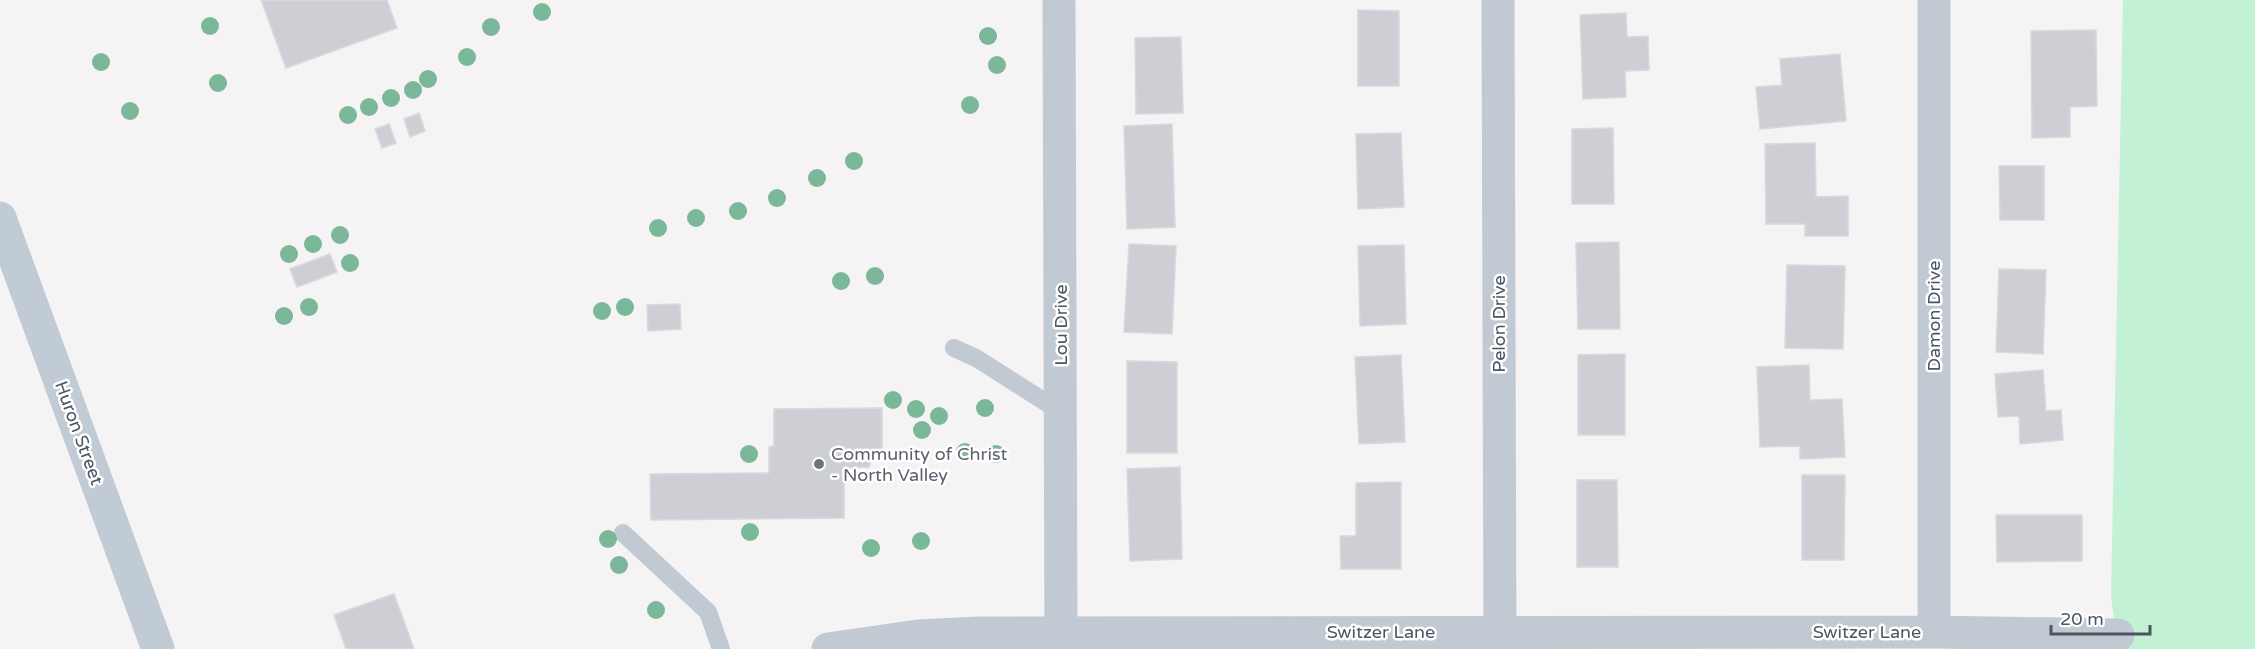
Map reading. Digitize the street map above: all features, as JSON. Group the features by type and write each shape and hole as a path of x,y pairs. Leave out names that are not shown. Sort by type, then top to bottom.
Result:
{"main road":[{"name":"Huron Street","path":"0,218 158,649"}],"street":[{"name":"Lou Drive","path":"1059,0 1062,640"},
{"name":"Pelon Drive","path":"1498,0 1500,640"},
{"name":"Damon Drive","path":"1934,0 1934,632"},
{"name":"Switzer Lane","path":"828,649 918,636 1062,640 1500,640 1934,632 2118,635"}],"lane":[{"path":"954,348 976,358 1061,412"},
{"path":"623,533 708,612 721,649"}],"green space":[{"path":"2123,0 2255,0 2255,649 2118,649 2111,596"}],"building":[{"path":"261,0 387,0 397,28 286,68"},
{"path":"1358,10 1399,11 1399,86 1358,86"},
{"path":"1626,13 1627,37 1648,36 1649,70 1625,71 1626,97 1583,99 1580,15"},
{"path":"2096,30 2097,106 2070,107 2070,137 2032,138 2031,31"},
{"path":"1181,37 1183,113 1136,114 1135,38"},
{"path":"1840,54 1846,121 1760,129 1756,87 1782,85 1780,59"},
{"path":"419,113 425,131 410,137 404,119"},
{"path":"389,124 396,143 382,148 375,129"},
{"path":"1172,124 1175,227 1127,229 1124,126"},
{"path":"1613,128 1614,204 1572,204 1572,129"},
{"path":"1401,133 1404,207 1358,209 1356,134"},
{"path":"1815,143 1816,197 1848,196 1848,236 1805,236 1805,224 1766,224 1765,144"},
{"path":"1999,166 2044,166 2044,220 2000,220"},
{"path":"1619,242 1620,329 1578,329 1576,243"},
{"path":"1129,244 1176,246 1172,334 1124,332"},
{"path":"1404,245 1406,324 1360,326 1358,246"},
{"path":"330,254 337,272 297,287 290,269"},
{"path":"1787,265 1845,266 1843,349 1785,348"},
{"path":"1999,269 2046,270 2043,354 1996,352"},
{"path":"680,304 681,329 648,331 647,305"},
{"path":"1625,354 1625,435 1578,435 1578,355"},
{"path":"1401,355 1405,442 1359,444 1355,357"},
{"path":"1127,361 1177,362 1177,453 1127,453"},
{"path":"1809,365 1810,400 1842,399 1845,457 1800,459 1800,446 1760,447 1757,367"},
{"path":"2043,370 2046,411 2061,410 2063,440 2020,444 2019,416 1998,417 1995,374"},
{"name":"Community of Christ - North Valley","path":"882,408 882,452 873,452 869,467 844,468 844,518 651,520 650,474 769,473 769,447 774,446 774,409"},
{"path":"1180,467 1182,559 1130,561 1127,469"},
{"path":"1802,475 1845,475 1844,560 1802,560"},
{"path":"1577,480 1617,480 1618,567 1577,567"},
{"path":"1401,482 1401,569 1341,569 1340,536 1356,536 1356,483"},
{"path":"1996,515 2082,515 2082,561 1997,562"},
{"path":"394,594 414,649 346,649 334,615"}],"place":[{"name":"Community of Christ - North Valley","path":"819,464"}]}
